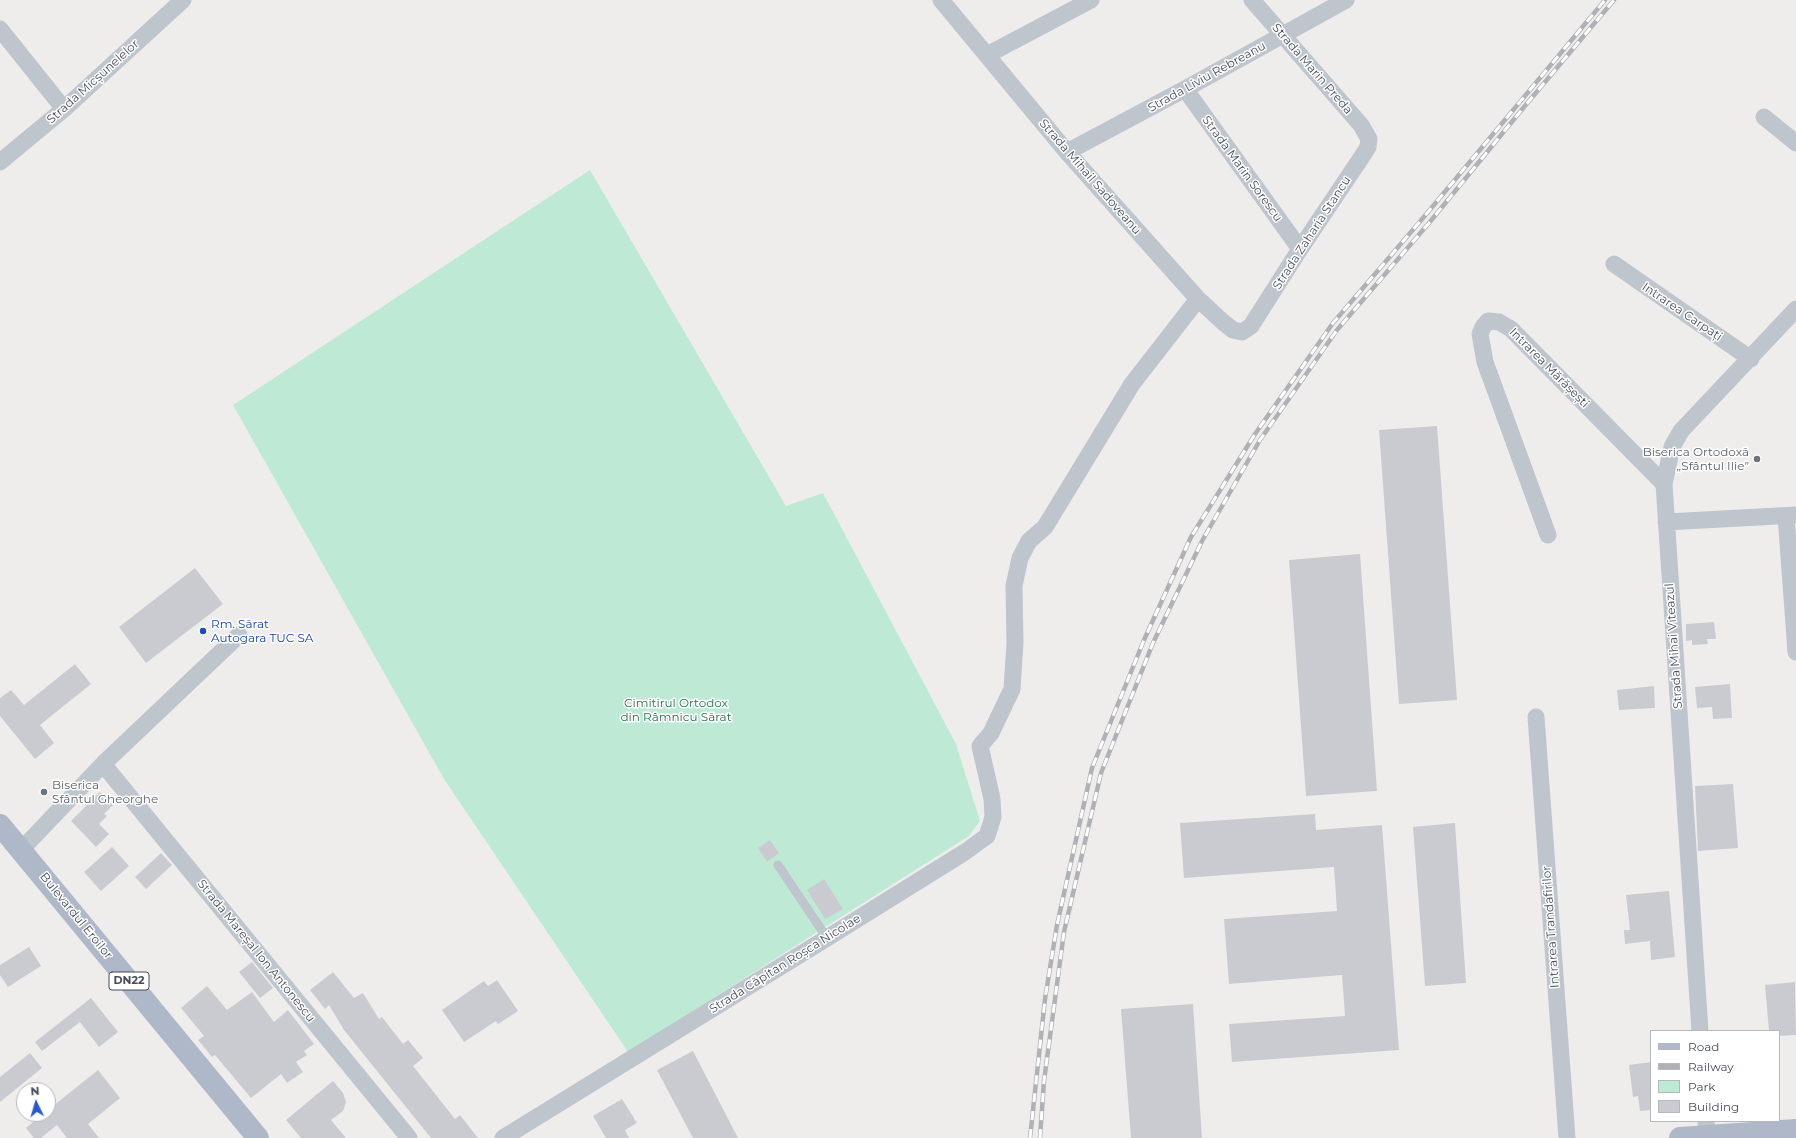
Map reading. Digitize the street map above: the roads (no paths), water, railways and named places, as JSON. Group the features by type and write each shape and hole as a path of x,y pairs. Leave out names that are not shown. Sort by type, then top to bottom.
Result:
{"main road":[{"name":"Bulevardul Eroilor","path":"0,825 258,1138"},
{"path":"1680,1138 1706,1128 1796,1130"}],"street":[{"name":"Strada Micșunelelor","path":"0,162 64,109 183,0"},
{"name":"Strada Mihail Sadoveanu","path":"942,0 1067,152 1198,299 1233,330 1242,332 1251,326"},
{"path":"987,55 1091,0"},
{"name":"Strada Marin Preda","path":"1252,0 1361,125 1369,139"},
{"name":"Strada Liviu Rebreanu","path":"1067,152 1346,0"},
{"path":"0,29 64,109"},
{"name":"Strada Marin Sorescu","path":"1185,89 1300,249"},
{"path":"1764,117 1796,143"},
{"name":"Strada Zaharia Stancu","path":"1251,326 1363,155 1368,147 1369,139"},
{"name":"Intrarea Carpați","path":"1614,264 1751,359"},
{"name":"Strada Căpitan Roșca Nicolae","path":"503,1138 966,852 987,836 993,817 992,799 980,746 991,733 1012,689 1015,643 1014,586 1020,558 1029,541 1044,527 1132,384 1198,299"},
{"name":"Strada Mihai Viteazul","path":"1700,1030 1664,484 1672,447 1681,431 1796,310"},
{"name":"Intrarea Mărășești","path":"1548,535 1485,362 1480,336 1483,327 1488,321 1499,322 1511,330 1664,484"},
{"path":"1666,522 1791,516 1796,652"},
{"path":"21,850 103,764 239,635"},
{"name":"Intrarea Trandafirilor","path":"1536,717 1567,1138"},
{"name":"Strada Mareșal Ion Antonescu","path":"103,764 409,1138"}],"lane":[{"path":"778,865 827,938"}],"railway":[{"path":"1030,1138 1045,999 1057,925 1092,768 1144,640 1191,537 1255,434 1333,323 1423,218 1605,0"},
{"path":"1040,1138 1044,1081 1064,932 1101,773 1153,643 1202,541 1260,440 1337,330 1429,223 1614,0"}],"place":[{"name":"Biserica Ortodoxă „Sfântul Ilie”","path":"1757,459"},
{"name":"Rm. Sărat Autogara TUC SA","path":"203,631"},
{"name":"Biserica Sfântul Gheorghe","path":"44,792"}],"park label":[{"name":"Cimitirul Ortodox din Râmnicu Sărat","path":"676,710"}]}
